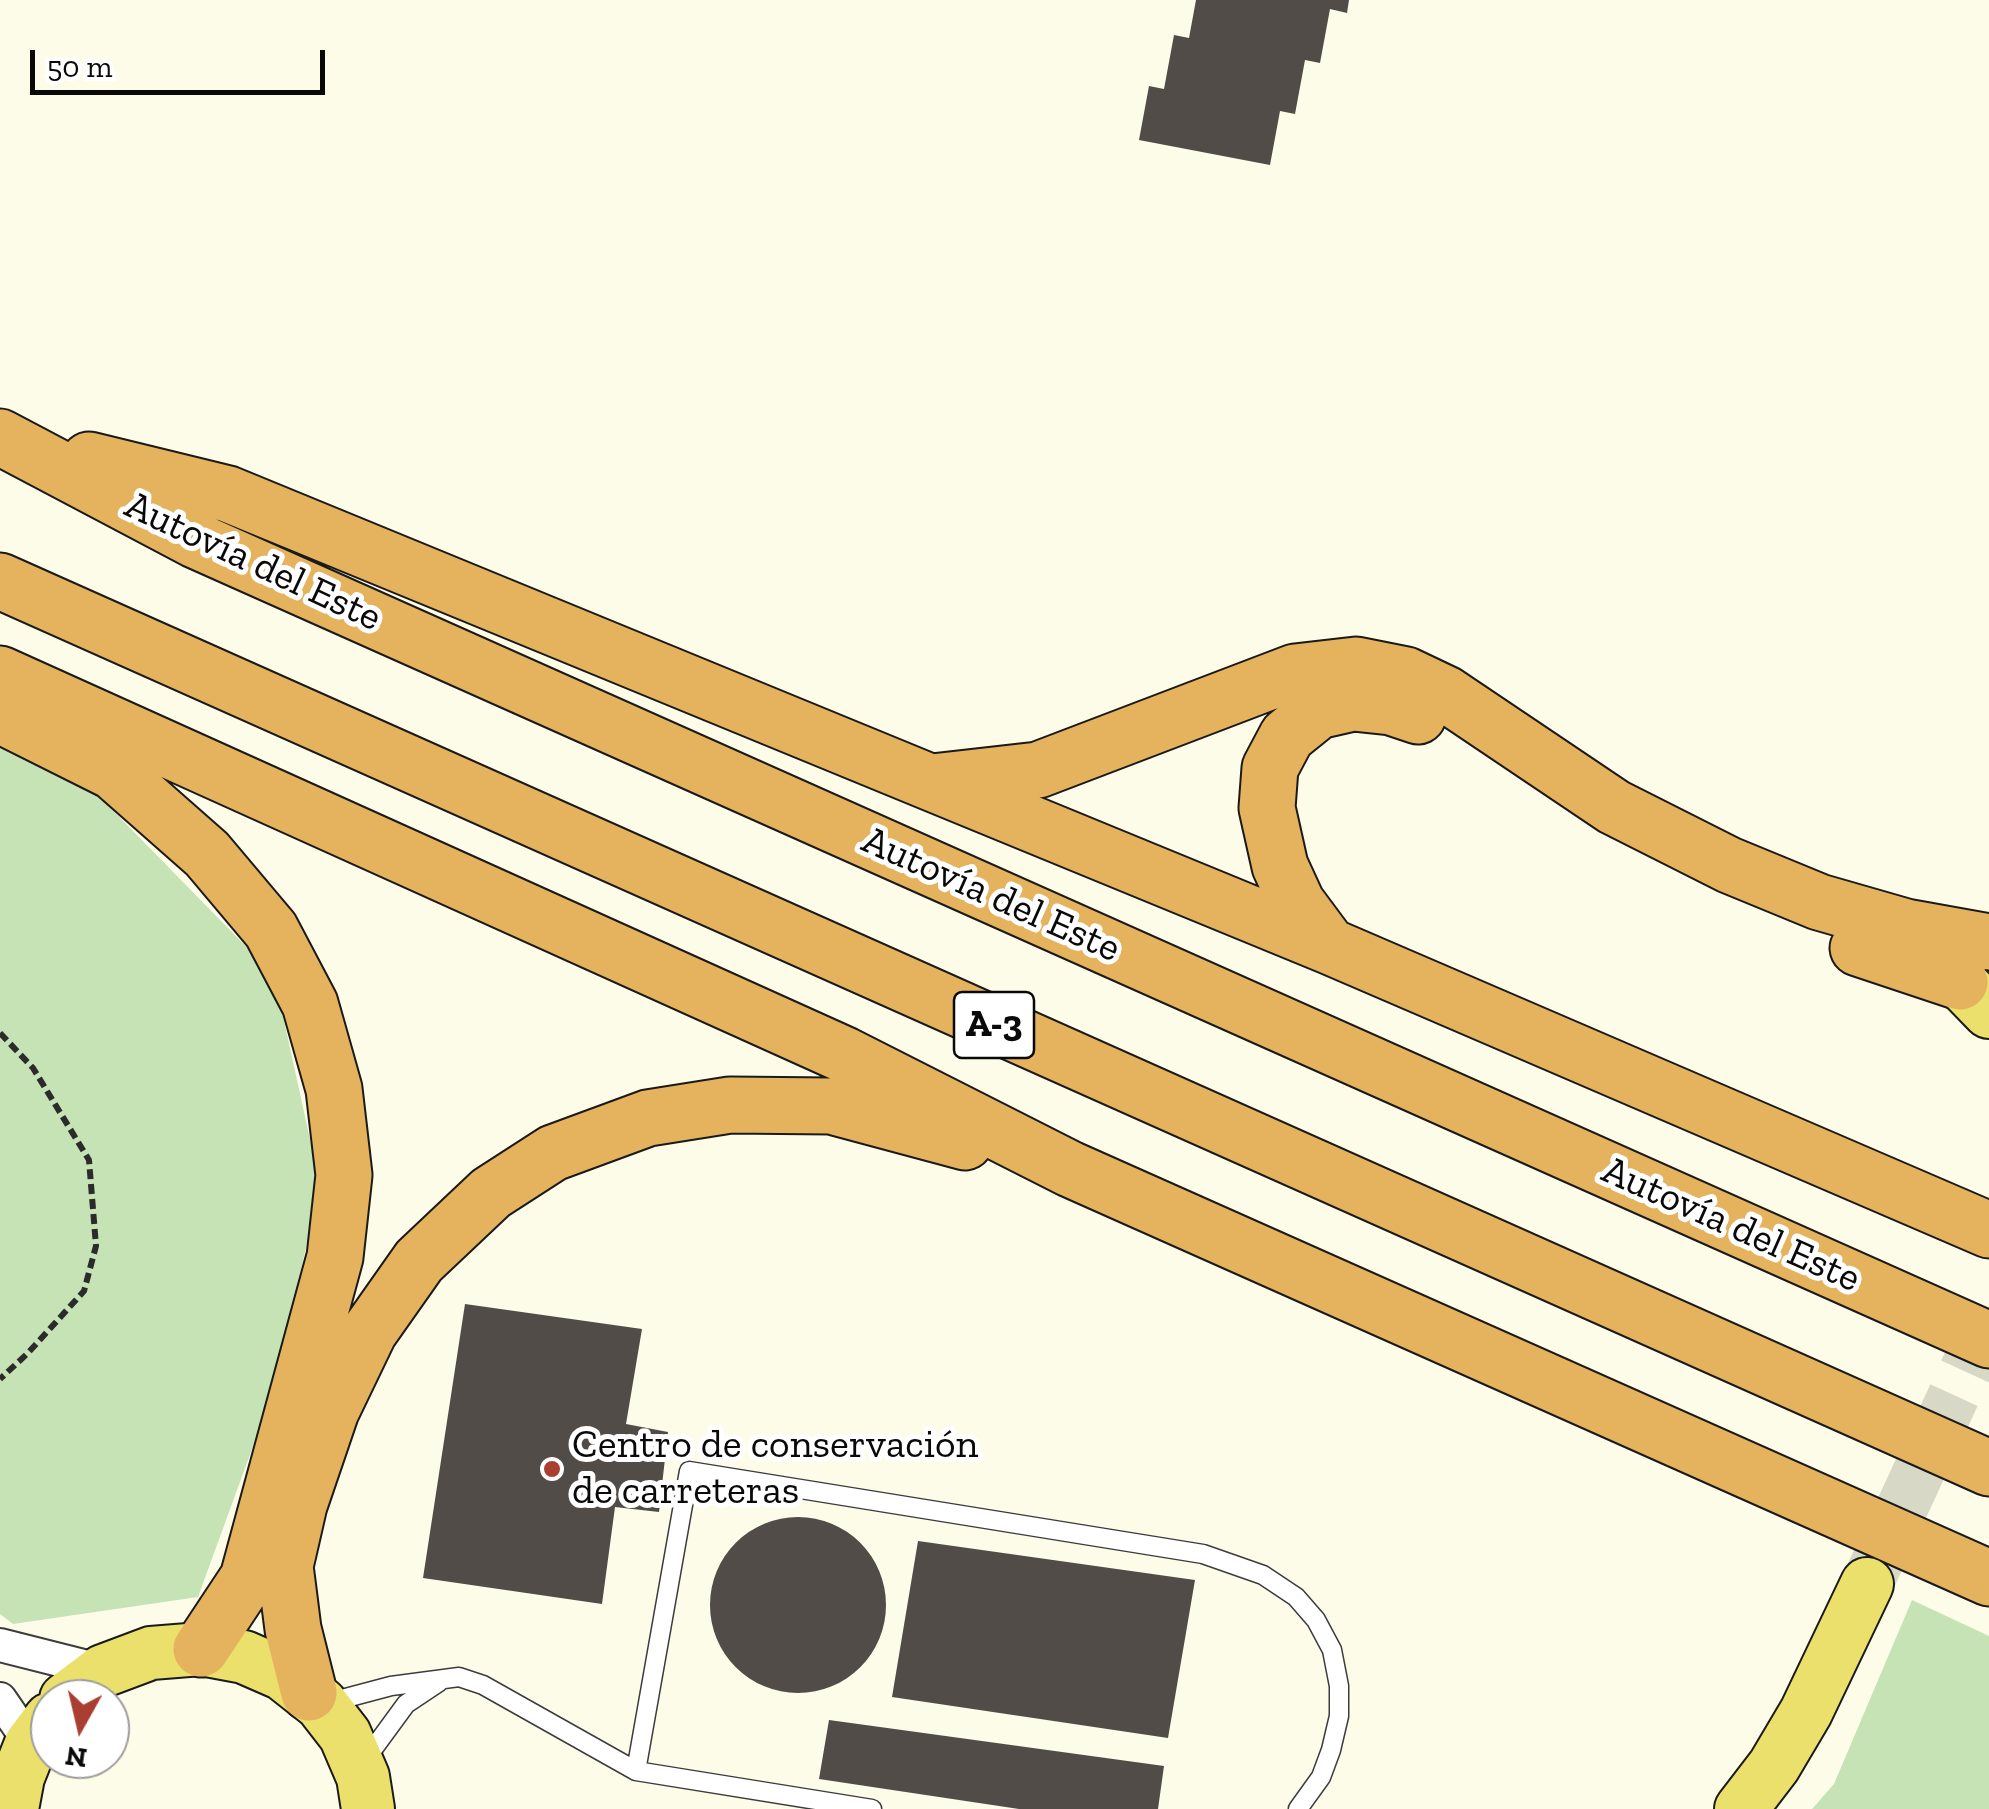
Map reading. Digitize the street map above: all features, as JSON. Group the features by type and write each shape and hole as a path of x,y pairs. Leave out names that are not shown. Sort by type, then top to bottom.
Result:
{"highway":[{"path":"4,439 228,494 1329,946 1989,1230"},
{"name":"Autovía del Este","path":"4,439 195,540 1989,1340"},
{"name":"A-3","path":"0,581 1989,1468"},
{"path":"927,782 1038,770 1295,672 1356,665 1406,675 1446,694 1614,807 1728,865 1819,902 1906,927 1982,982"},
{"path":"0,674 845,1055 1070,1169 1989,1578"},
{"path":"1329,946 1297,903 1280,866 1267,808 1270,768 1287,736 1318,712 1352,703 1392,707 1434,721 1623,848 1737,908 1982,982"},
{"path":"0,714 114,772 207,854 279,944 310,1004 334,1089 344,1175 335,1257 248,1578 201,1649"},
{"path":"315,1699 294,1629 285,1566 299,1505 331,1410 368,1332 419,1261 491,1194 553,1152 648,1118 730,1105 832,1106 1070,1169"}],"main road":[{"path":"1741,1809 1774,1766 1880,1590 1840,1711 1786,1809"},
{"path":"97,1679 151,1653 201,1649 244,1657 282,1674 315,1699 345,1736 373,1791"},
{"path":"12,1809 18,1777 30,1753"}],"street":[{"path":"0,1645 72,1679"},
{"path":"0,1699 30,1722"}],"lane":[{"path":"636,1771 689,1472 1203,1554 1264,1575 1296,1597 1316,1620 1332,1650 1339,1686 1339,1716 1332,1750 1321,1777 1298,1809"},
{"path":"315,1699 459,1677 484,1685 636,1771 872,1809"},
{"path":"373,1791 406,1704 443,1680"}],"path":[{"path":"0,1033 33,1068 89,1160 96,1246 84,1291 0,1379"}],"green space":[{"path":"0,738 86,783 274,975 320,1185 275,1386 198,1597 13,1624 0,1614"},
{"path":"1912,1600 1989,1636 1989,1809 1812,1809 1834,1784"}],"building":[{"path":"1196,0 1349,0 1347,13 1330,9 1320,63 1305,60 1295,114 1280,111 1270,165 1139,140 1149,86 1164,89 1174,35 1189,38"},
{"name":"Centro de conservación de carreteras","path":"465,1304 642,1329 626,1424 668,1432 659,1512 615,1507 602,1604 423,1578"},
{"path":"798,1517 832,1524 860,1543 879,1571 886,1605 879,1639 860,1667 832,1686 798,1693 764,1686 736,1667 717,1639 710,1605 717,1571 736,1543 764,1524"},
{"path":"918,1541 1195,1580 1168,1738 892,1697"},
{"path":"829,1720 1164,1766 1158,1809 1019,1809 819,1779"}],"tunnel":[{"path":"1867,1584 1989,1319"}],"place":[{"name":"Centro de conservación de carreteras","path":"552,1469"}]}
